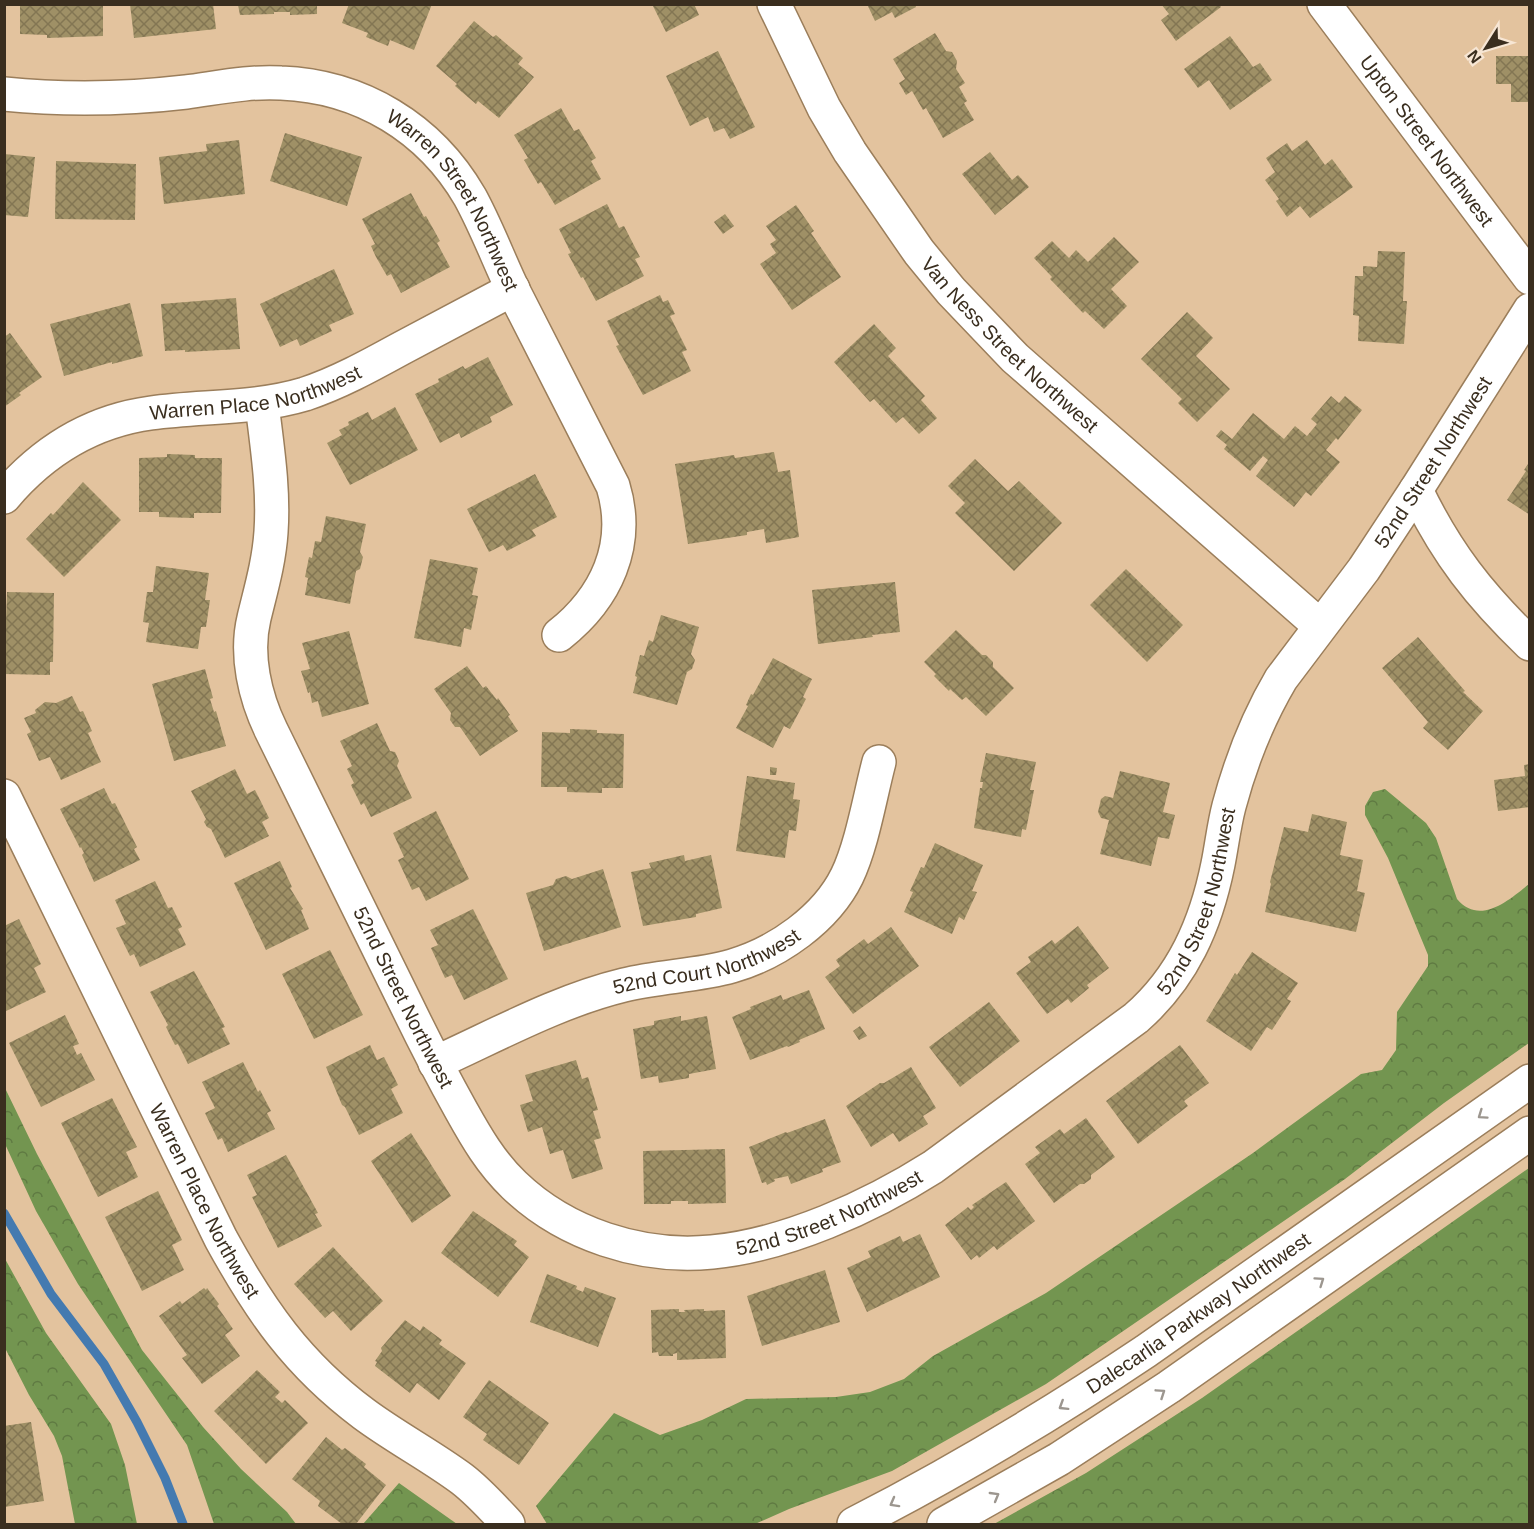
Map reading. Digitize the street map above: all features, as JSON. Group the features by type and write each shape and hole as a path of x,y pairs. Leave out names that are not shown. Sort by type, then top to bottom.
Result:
{"street":[{"name":"Van Ness Street Northwest","path":"774,4 824,108 850,152 919,252 951,291 1015,358 1320,626"},
{"name":"Upton Street Northwest","path":"1324,4 1530,278"},
{"name":"Warren Street Northwest","path":"4,94 111,98 278,83 307,85 350,95 390,113 414,131 445,162 471,199 513,289 613,486 619,505 620,527 617,548 603,586 591,605 559,635"},
{"name":"Warren Place Northwest","path":"4,497 32,467 50,453 79,435 110,422 153,413 262,404 304,394 337,382 513,289"},
{"name":"52nd Street Northwest","path":"262,404 269,458 272,511 267,566 254,619 252,642 252,665 258,698 271,730 435,1063 480,1144 507,1179 528,1198 560,1219 613,1242 681,1253 721,1251 770,1240 845,1215 933,1167 1136,1018 1165,990 1182,965 1207,909 1229,806 1241,768 1255,732 1281,679 1364,569 1530,310"},
{"path":"1416,490 1440,537 1458,564 1491,606 1530,644"},
{"name":"52nd Court Northwest","path":"435,1063 591,994 657,978 732,966 762,954 790,938 822,910 846,877 854,858 879,762"},
{"name":"Warren Place Northwest","path":"4,796 221,1239 247,1286 276,1329 314,1373 337,1393 365,1415 464,1480 508,1524"},
{"name":"Dalecarlia Parkway Northwest","path":"854,1524 973,1460 1092,1387 1530,1081"},
{"path":"944,1524 1059,1458 1160,1393 1530,1133"}],"green space":[{"path":"1385,789 1426,823 1436,838 1457,899 1466,907 1475,910 1494,908 1529,884 1529,1043 1444,1103 1345,1179 1046,1384 892,1471 755,1524 547,1524 536,1506 614,1413 660,1435 702,1420 746,1399 836,1397 870,1392 904,1379 933,1356 1046,1293 1253,1153 1361,1074 1382,1070 1396,1050 1397,1012 1428,966 1428,955 1388,858 1365,815 1365,806 1373,792"},
{"path":"4,1086 37,1154 142,1350 203,1427 241,1469 287,1512 296,1524 214,1524 187,1445 78,1284 36,1211 5,1144"},
{"path":"1529,1168 1529,1524 994,1524 1086,1473 1202,1398"},
{"path":"4,1257 46,1333 111,1424 125,1465 137,1524 75,1524 62,1456 54,1436 29,1395 5,1348"},
{"path":"399,1483 457,1524 363,1524"}],"building":[{"path":"20,4 103,4 103,36 47,38 47,35 20,34"},
{"path":"130,4 213,4 216,29 134,38"},
{"path":"349,4 432,4 414,50 390,40 388,46 366,37 368,33 342,23"},
{"path":"652,4 694,4 699,15 666,32"},
{"path":"867,4 915,4 916,7 895,18 892,12 875,21"},
{"path":"1161,4 1219,4 1221,7 1176,41 1161,20 1169,14"},
{"path":"238,5 317,5 317,14 290,15 290,12 274,12 274,14 240,15"},
{"path":"474,21 493,37 496,35 523,58 518,64 534,77 499,118 478,101 476,104 436,66"},
{"path":"935,33 946,51 952,52 957,61 956,69 965,83 959,87 967,101 964,103 974,120 943,138 926,108 923,110 912,91 906,95 899,83 905,79 893,59"},
{"path":"1230,36 1253,67 1260,63 1272,80 1230,110 1209,80 1198,88 1184,69"},
{"path":"718,51 755,127 730,139 724,128 714,132 708,117 690,126 666,76"},
{"path":"1496,56 1530,56 1530,102 1511,102 1511,84 1496,84"},
{"path":"561,108 574,131 579,129 596,158 591,161 601,179 555,205 541,182 538,184 524,160 528,158 514,135"},
{"path":"285,133 362,157 347,206 270,181"},
{"path":"239,140 245,194 164,204 159,157 207,151 206,144"},
{"path":"1307,140 1325,165 1332,159 1353,187 1310,218 1300,206 1287,217 1276,201 1279,199 1265,180 1275,172 1266,158 1287,143 1292,151"},
{"path":"990,152 1012,180 1018,175 1029,187 995,215 962,174"},
{"path":"4,154 35,157 28,217 4,215"},
{"path":"56,161 136,164 135,220 55,219"},
{"path":"411,193 440,241 437,243 450,267 401,293 391,274 387,276 376,257 371,246 375,244 362,219"},
{"path":"607,204 619,228 624,226 640,257 635,259 644,276 596,301 568,254 571,253 559,229"},
{"path":"796,205 814,231 811,233 841,277 792,310 760,264 776,253 770,244 776,240 766,226"},
{"path":"725,214 734,226 723,234 714,222"},
{"path":"1114,237 1139,262 1111,289 1127,306 1104,329 1085,311 1083,313 1050,279 1052,277 1034,258 1052,241 1069,258 1076,250 1088,262"},
{"path":"1378,251 1405,252 1403,301 1407,301 1404,344 1358,341 1359,316 1353,315 1355,276 1363,276 1363,266 1377,267"},
{"path":"334,269 354,314 329,325 332,331 300,346 297,339 280,347 260,304"},
{"path":"660,295 663,302 668,300 675,314 670,316 687,350 682,352 691,371 643,395 616,346 619,345 607,321"},
{"path":"236,298 240,349 165,351 161,304"},
{"path":"130,303 143,356 64,376 50,324"},
{"path":"1187,312 1213,338 1196,356 1230,389 1197,422 1178,403 1182,399 1141,359"},
{"path":"874,324 896,348 888,356 925,396 921,400 937,418 919,434 903,417 896,423 874,399 870,402 834,362"},
{"path":"10,333 42,377 4,407 4,337"},
{"path":"488,357 513,405 490,417 492,422 461,438 459,433 440,443 415,394 463,366 465,369"},
{"path":"1331,396 1339,403 1345,396 1362,410 1338,440 1336,438 1326,450 1340,462 1311,496 1306,492 1294,507 1256,476 1268,460 1263,456 1250,471 1224,449 1227,445 1216,436 1221,430 1232,439 1253,413 1284,439 1295,426 1307,436 1317,424 1311,419"},
{"path":"395,407 418,450 350,485 327,443 342,435 339,430 349,425 348,422 368,412 372,420"},
{"path":"774,452 778,472 790,470 799,537 766,543 764,529 747,532 747,535 688,544 675,464 734,455 735,458"},
{"path":"167,454 195,455 195,458 222,458 221,513 194,513 194,518 159,517 159,512 139,512 139,458 167,457"},
{"path":"975,459 1008,491 1019,481 1062,523 1014,571 955,513 965,503 948,486"},
{"path":"1530,461 1530,515 1507,500"},
{"path":"535,474 557,517 532,530 536,536 507,551 503,545 489,552 467,509"},
{"path":"83,482 121,520 64,577 26,539 51,513 53,515"},
{"path":"326,516 366,524 360,552 363,557 360,569 356,571 350,604 305,595 308,578 305,577 309,557 312,558 315,541 321,542"},
{"path":"430,559 478,568 472,595 478,596 471,630 464,628 461,647 414,638"},
{"path":"156,566 209,573 205,600 210,600 206,627 201,627 198,649 146,642 149,623 143,622 147,592 153,592"},
{"path":"1126,569 1183,625 1147,662 1090,605"},
{"path":"895,582 900,632 818,644 812,590"},
{"path":"7,592 54,593 53,662 50,662 50,675 4,674"},
{"path":"661,615 699,627 691,654 695,660 692,669 687,672 677,705 633,693 640,655 644,656 649,640 653,642"},
{"path":"956,630 982,655 986,655 993,662 993,667 1014,688 986,716 966,697 962,700 950,689 949,691 924,662"},
{"path":"349,631 369,704 322,717 318,701 312,703 301,671 310,669 302,643"},
{"path":"1418,637 1465,691 1463,692 1483,711 1448,750 1423,728 1428,722 1382,668"},
{"path":"773,658 812,679 803,697 806,699 790,729 784,726 773,748 736,728 748,706 746,705 751,694 753,695"},
{"path":"467,666 483,688 486,686 497,700 498,698 518,731 480,756 460,727 455,727 450,720 451,713 434,689"},
{"path":"205,669 213,698 210,699 214,712 216,711 226,746 174,761 152,684"},
{"path":"72,696 80,712 83,711 92,731 88,733 101,762 61,780 50,757 39,761 27,734 31,732 24,718 36,713 35,710 45,702 56,703"},
{"path":"377,723 390,751 395,752 399,761 397,766 412,798 371,817 364,803 361,805 351,785 354,783 347,769 352,766 340,741"},
{"path":"570,729 624,734 623,788 602,788 602,793 567,792 567,787 541,787 542,732 570,733"},
{"path":"986,753 1036,762 1030,790 1034,790 1026,830 1022,829 1021,837 974,828"},
{"path":"1530,764 1530,807 1498,811 1494,780 1525,776 1524,765"},
{"path":"770,767 777,768 776,775 770,775"},
{"path":"235,769 247,794 255,790 269,818 262,822 269,836 225,858 211,829 204,822 206,819 191,791"},
{"path":"1120,771 1170,783 1163,812 1175,815 1169,839 1158,837 1151,866 1100,854 1109,820 1101,818 1098,812 1101,799 1105,796 1113,798"},
{"path":"747,776 795,783 793,799 800,800 796,831 789,830 785,858 736,851"},
{"path":"104,788 112,804 115,803 137,847 134,849 140,860 94,882 82,855 84,853 60,809"},
{"path":"436,811 469,879 426,901 419,887 412,890 398,860 404,857 393,833"},
{"path":"1312,814 1347,822 1340,855 1363,860 1357,891 1365,893 1356,932 1265,912 1284,827 1308,832"},
{"path":"935,843 983,865 972,891 977,892 964,920 959,917 952,934 904,912 913,892 910,891"},
{"path":"684,855 685,861 711,855 722,908 696,914 696,917 643,926 631,872 651,868 649,863"},
{"path":"280,861 292,887 290,888 303,909 301,910 309,929 266,950 234,883"},
{"path":"603,869 621,927 544,951 526,893 553,885 556,879 566,876 572,879"},
{"path":"155,881 168,908 172,907 182,927 178,929 186,945 140,967 134,954 130,956 116,928 126,924 115,900"},
{"path":"473,909 508,979 464,1000 452,975 445,978 431,948 438,945 430,930"},
{"path":"19,919 41,964 34,968 46,992 4,1012 4,926"},
{"path":"1078,926 1109,968 1087,985 1089,988 1071,1003 1068,999 1047,1014 1016,973 1031,962 1028,957 1052,940 1055,944"},
{"path":"891,927 919,966 853,1014 825,977 840,966 836,960 864,939 868,944"},
{"path":"330,950 363,1015 314,1039 282,974"},
{"path":"1252,952 1298,983 1287,999 1291,1001 1272,1030 1267,1027 1251,1051 1206,1021 1235,973 1237,975"},
{"path":"194,971 225,1027 222,1028 230,1044 188,1064 178,1044 175,1045 166,1027 168,1025 150,992"},
{"path":"809,990 825,1029 788,1047 750,1060 732,1017 781,995 783,1000"},
{"path":"989,1002 1020,1041 960,1087 929,1047"},
{"path":"65,1015 79,1044 73,1046 77,1055 81,1053 95,1080 41,1107 9,1043"},
{"path":"681,1016 681,1021 707,1016 716,1069 689,1074 689,1078 659,1083 658,1076 641,1079 633,1029 654,1025 654,1021"},
{"path":"860,1026 867,1036 859,1040 853,1031"},
{"path":"370,1045 377,1060 384,1057 398,1085 391,1089 403,1113 359,1135 342,1105 326,1067"},
{"path":"1180,1045 1209,1083 1184,1101 1188,1106 1138,1144 1106,1101"},
{"path":"576,1060 582,1079 588,1077 598,1110 593,1111 601,1138 594,1140 603,1169 572,1179 563,1150 550,1154 542,1127 528,1132 520,1105 533,1101 525,1075"},
{"path":"243,1062 258,1092 260,1090 271,1111 267,1113 275,1129 228,1152 222,1138 218,1140 205,1113 215,1108 202,1082"},
{"path":"911,1067 936,1108 923,1116 928,1124 899,1142 893,1133 871,1147 846,1106 880,1083 884,1083"},
{"path":"112,1098 137,1147 126,1152 138,1177 98,1197 61,1123"},
{"path":"1086,1118 1115,1157 1091,1175 1091,1179 1054,1203 1025,1164 1040,1153 1035,1147 1060,1129 1064,1134"},
{"path":"825,1119 841,1162 822,1169 823,1172 791,1184 788,1176 774,1179 775,1181 767,1185 766,1182 762,1183 749,1147"},
{"path":"411,1133 451,1196 412,1223 371,1161"},
{"path":"725,1149 726,1203 688,1204 688,1201 671,1201 671,1204 644,1204 643,1151"},
{"path":"286,1155 318,1213 315,1214 322,1226 278,1248 252,1197 257,1195 247,1175"},
{"path":"1006,1182 1035,1221 997,1250 994,1246 979,1258 977,1255 971,1260 945,1225 968,1207 971,1210 974,1207 972,1205"},
{"path":"158,1191 182,1240 172,1245 184,1270 142,1291 105,1217"},
{"path":"473,1211 517,1241 514,1245 529,1257 498,1297 441,1253"},
{"path":"920,1234 940,1277 867,1312 847,1268 871,1257 868,1251 900,1236 903,1242"},
{"path":"333,1247 383,1301 351,1331 333,1311 325,1318 294,1284"},
{"path":"825,1270 840,1322 762,1346 747,1296"},
{"path":"547,1274 577,1286 576,1289 583,1292 585,1287 616,1298 598,1347 530,1322"},
{"path":"204,1288 206,1290 207,1288 219,1304 217,1306 233,1329 225,1335 240,1356 202,1384 182,1358 187,1355 159,1316 180,1301 182,1304"},
{"path":"679,1309 679,1312 704,1309 704,1311 725,1310 726,1358 677,1360 677,1353 673,1356 659,1356 658,1352 652,1353 651,1310"},
{"path":"405,1320 420,1331 423,1326 442,1340 439,1344 466,1363 439,1400 417,1383 410,1393 375,1366 377,1362 375,1361 382,1351 381,1348"},
{"path":"257,1370 280,1392 275,1397 282,1403 285,1400 308,1423 266,1464 214,1411"},
{"path":"489,1380 549,1423 519,1465 483,1440 487,1434 463,1417"},
{"path":"31,1422 44,1501 4,1507 4,1426"},
{"path":"326,1437 342,1450 345,1448 366,1464 364,1467 386,1485 356,1524 342,1524 318,1506 320,1501 292,1479"}],"waterway":[{"path":"4,1213 51,1294 104,1364 165,1478 183,1524"}]}
